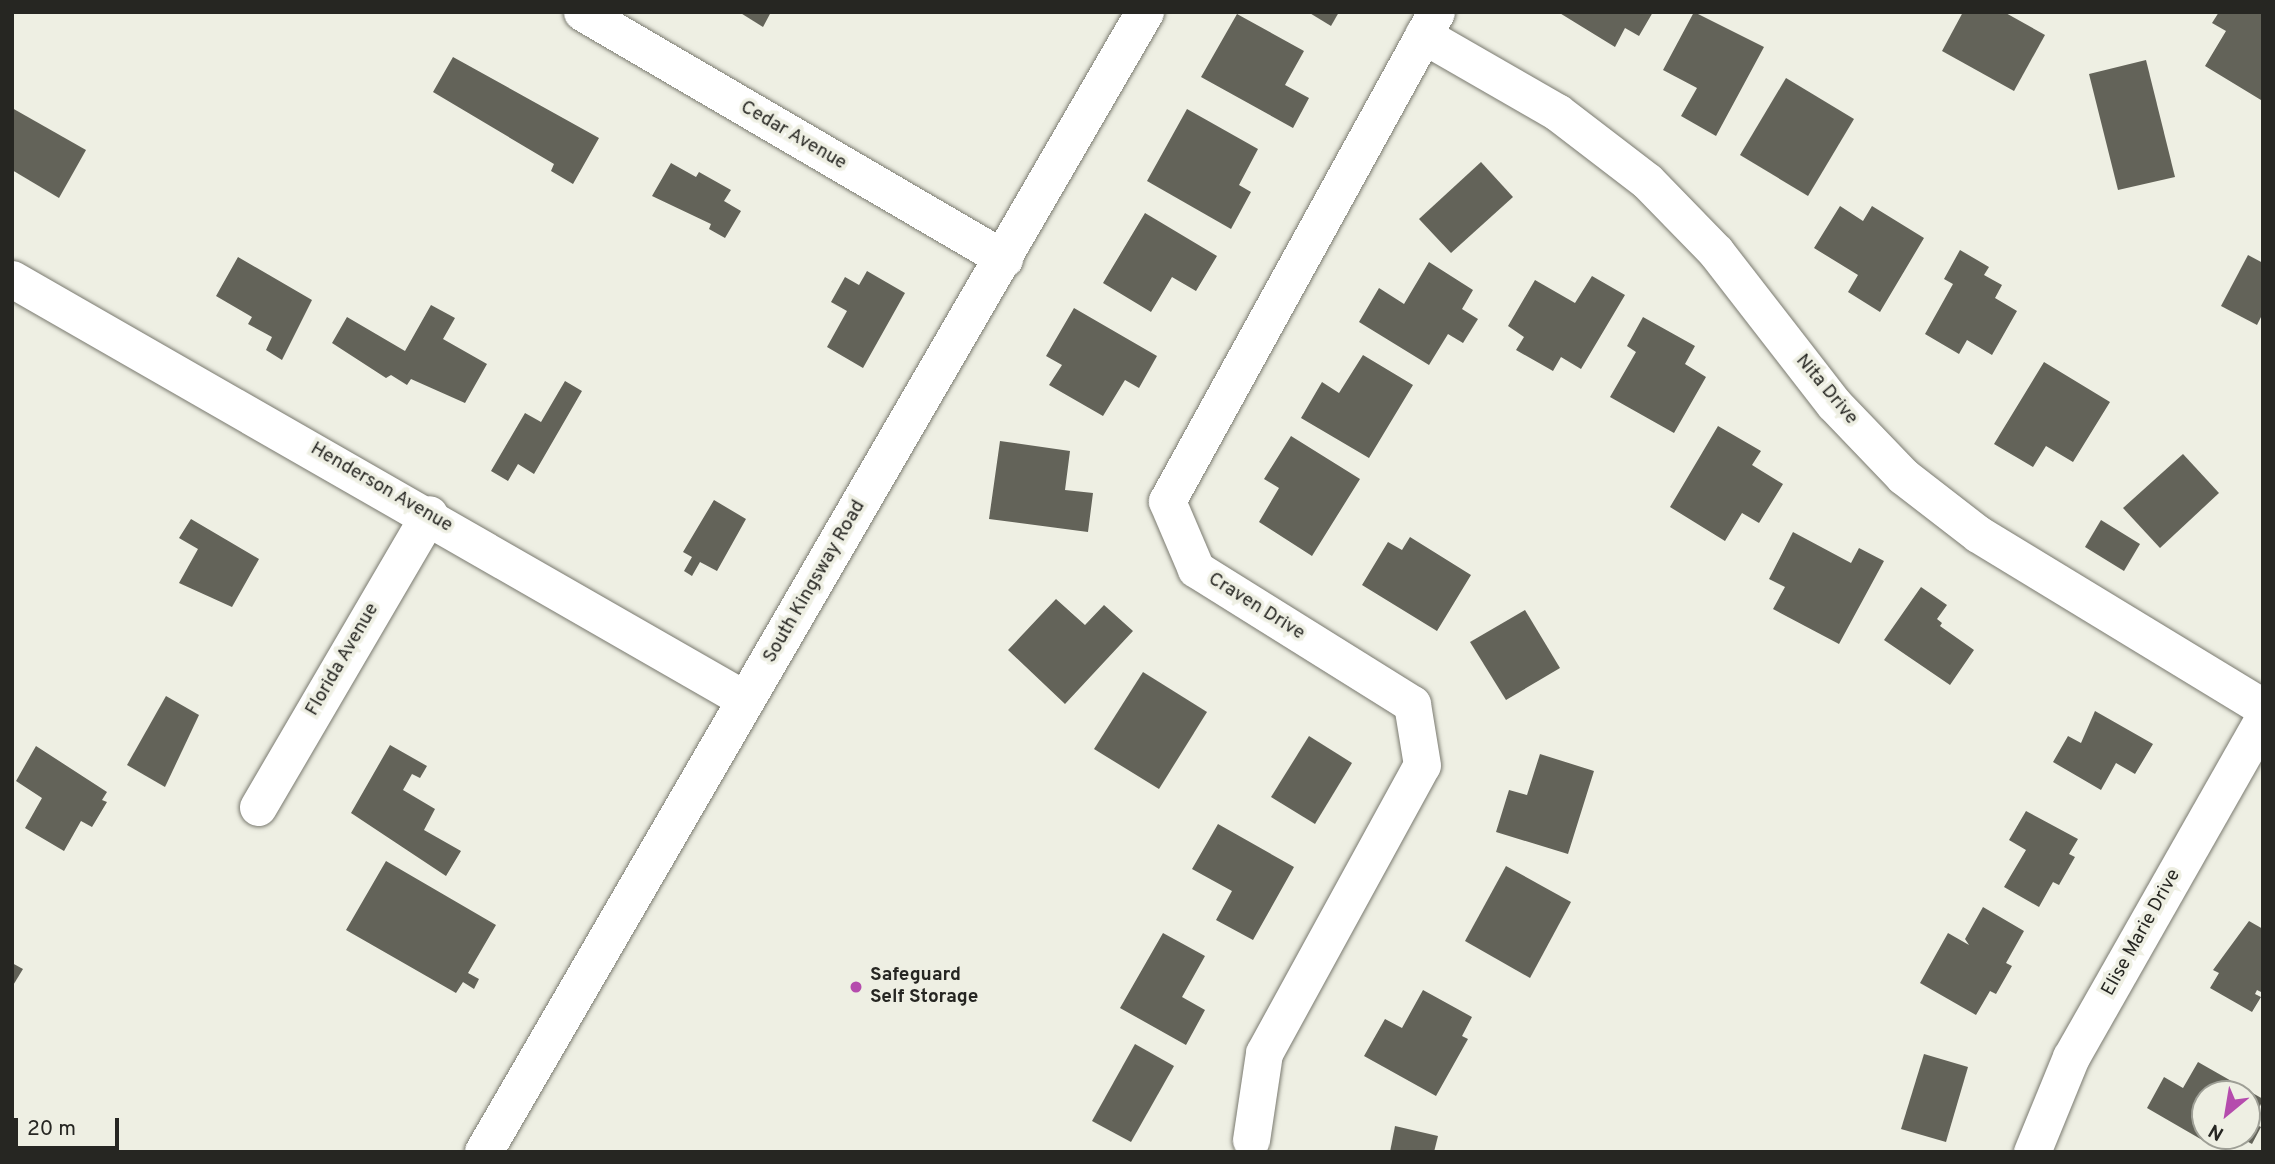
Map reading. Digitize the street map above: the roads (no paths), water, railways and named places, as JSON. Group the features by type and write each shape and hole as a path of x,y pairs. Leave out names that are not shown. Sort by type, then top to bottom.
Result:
{"street":[{"name":"Cedar Avenue","path":"582,12 1004,259"},
{"name":"South Kingsway Road","path":"484,1152 1145,12"},
{"name":"Nita Drive","path":"1429,23 1557,113 1647,181 1716,252 1834,404 1903,476 1978,534 2263,707"},
{"name":"Craven Drive","path":"1251,1140 1264,1053 1422,765 1412,704 1196,569 1167,501 1429,23"},
{"name":"Henderson Avenue","path":"12,279 429,514 746,700"},
{"name":"Florida Avenue","path":"258,807 429,514"},
{"name":"Elise Marie Drive","path":"2032,1152 2071,1057 2263,719"}],"place":[{"name":"Safeguard Self Storage","path":"856,987"}]}
